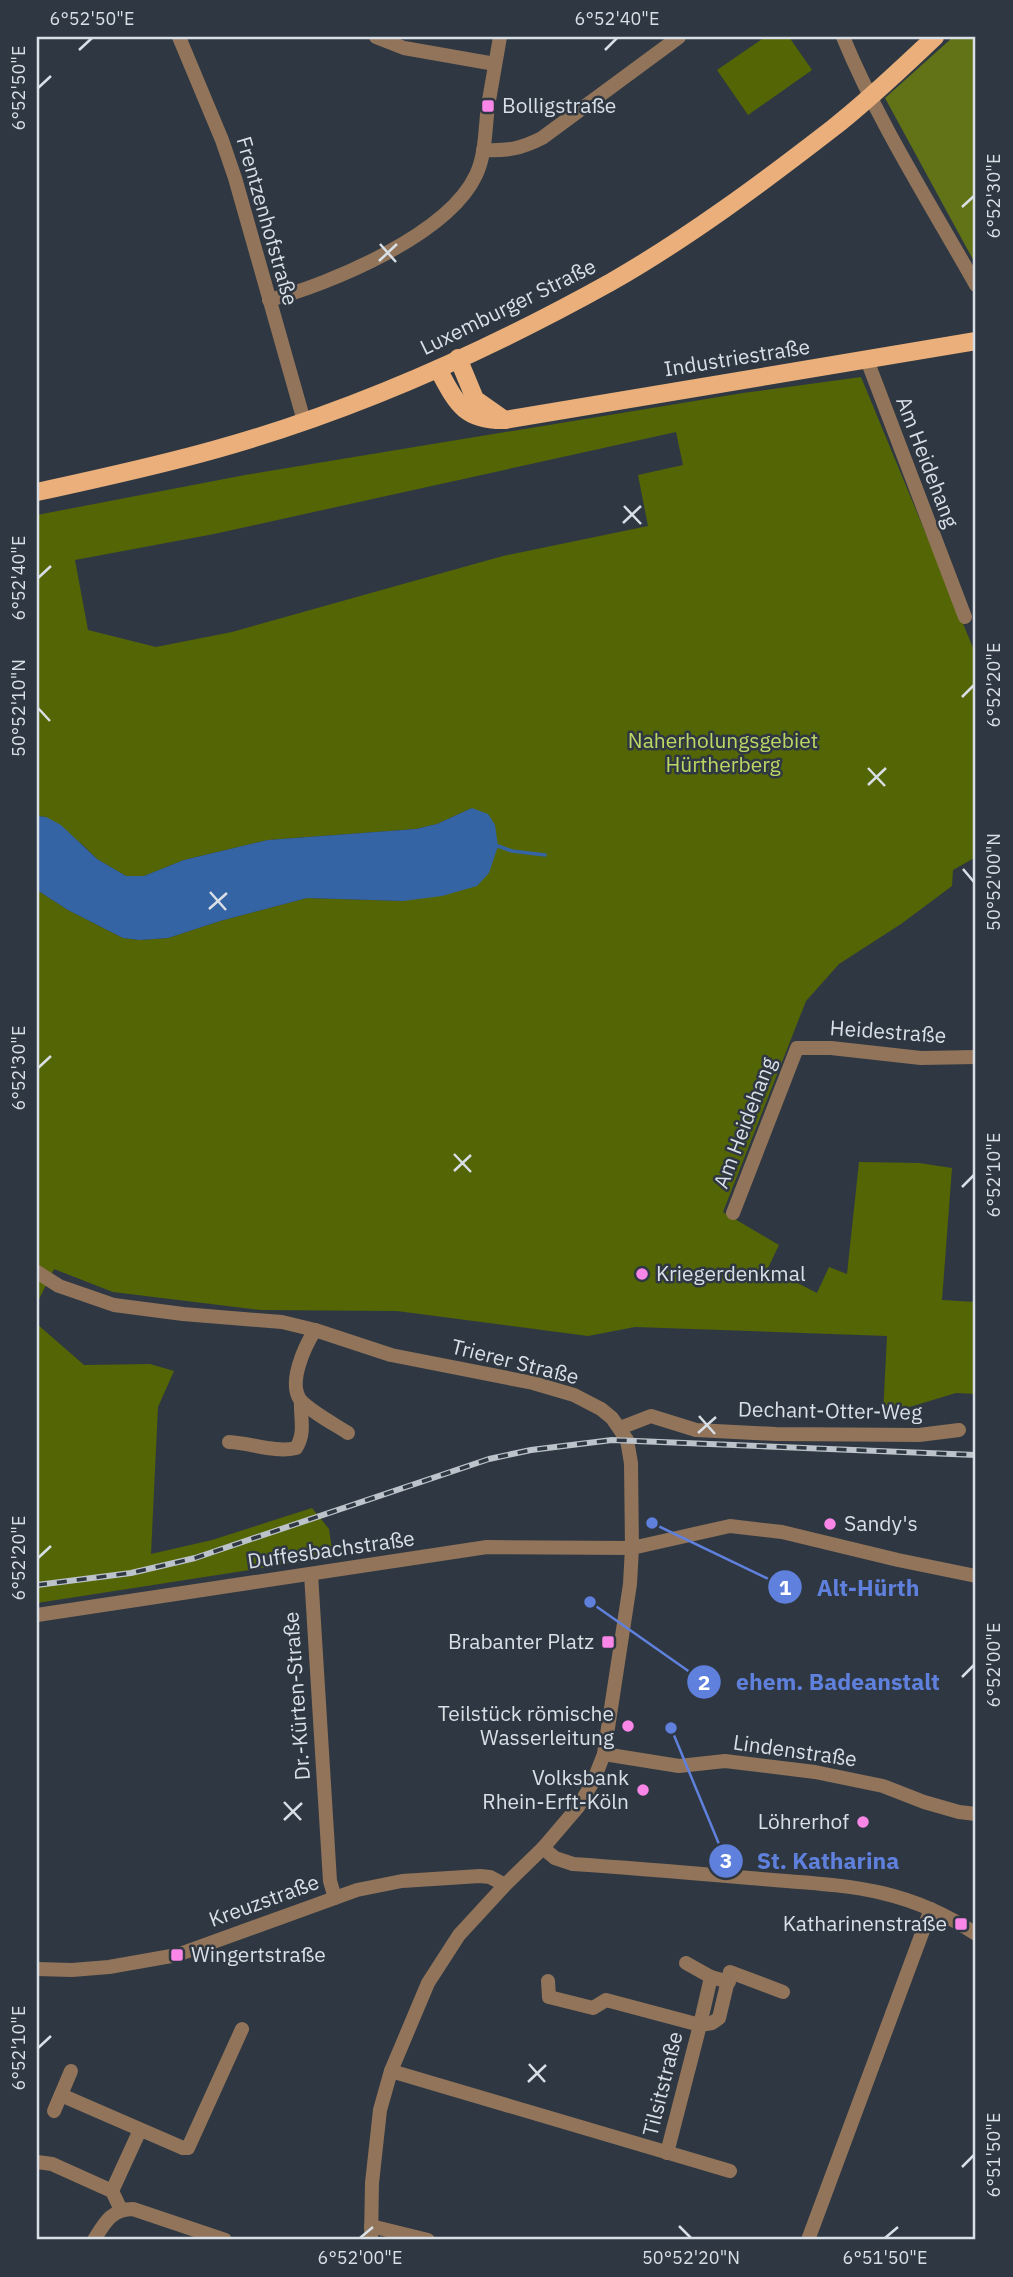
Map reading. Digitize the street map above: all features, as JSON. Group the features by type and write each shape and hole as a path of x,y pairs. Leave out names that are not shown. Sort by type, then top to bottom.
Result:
{"main road":[{"name":"Luxemburger Straße","path":"37,492 117,476 182,459 304,421 438,369 611,281 697,228 834,127 935,37"},
{"name":"Industriestraße","path":"438,369 462,409 487,421 976,341"},
{"path":"458,358 475,399 505,420"}],"street":[{"name":"Frentzenhofstraße","path":"179,37 222,140 304,421"},
{"path":"376,37 404,48 495,64"},
{"path":"269,300 352,271 406,240 455,205 478,173 500,37"},
{"path":"483,150 521,149 542,138 679,37"},
{"path":"843,37 892,134 976,285"},
{"name":"Am Heidehang","path":"867,360 965,617"},
{"name":"Am Heidehang","path":"733,1213 797,1048"},
{"name":"Heidestraße","path":"797,1048 831,1048 921,1058 976,1057"},
{"name":"Trierer Straße","path":"37,1272 59,1286 114,1306 282,1322 391,1355 533,1383 574,1395 601,1409 620,1428"},
{"path":"229,1442 278,1449 296,1448 302,1425 301,1401 297,1390 300,1360 314,1330"},
{"path":"301,1401 348,1433"},
{"name":"Dechant-Otter-Weg","path":"620,1428 651,1416 696,1430 776,1434 919,1435 959,1430"},
{"path":"428,2240 371,2233 375,2141 380,2109 391,2071 428,1983 441,1962 459,1935 543,1848 578,1807 593,1782 604,1754 630,1584 632,1548 631,1463 627,1440 620,1428"},
{"name":"Duffesbachstraße","path":"37,1615 487,1547 632,1548 730,1526 747,1526 807,1537 879,1556 976,1576"},
{"name":"Dr.-Kürten-Straße","path":"311,1574 330,1881 335,1898"},
{"name":"Lindenstraße","path":"604,1754 679,1766 725,1761 815,1772 883,1786 924,1802 976,1814"},
{"path":"543,1848 555,1858 573,1864 842,1885 890,1894 931,1909 976,1934"},
{"name":"Kreuzstraße","path":"37,1969 109,1967 177,1955 377,1885 466,1876 490,1877 505,1885"},
{"path":"808,2240 931,1909"},
{"path":"686,1963 711,1977 729,1982 730,1972 783,1993"},
{"name":"Tilsitstraße","path":"667,2153 711,1977"},
{"name":"Tilsitstraße","path":"548,1981 549,1997 593,2008 606,2000 700,2025 712,2023 719,2018 729,1982"},
{"path":"61,2095 188,2148 242,2029"},
{"path":"54,2111 71,2071"},
{"name":"Tilsitstraße","path":"391,2071 730,2171"},
{"path":"112,2191 140,2130"},
{"path":"37,2162 52,2164 112,2191 121,2210"},
{"path":"94,2240 109,2218 121,2210 133,2209 225,2240"}],"green space":[{"path":"765,37 789,37 812,70 748,115 717,70"},
{"path":"953,37 976,37 976,265 885,98"},
{"name":"Naherholungsgebiet Hürtherberg","path":"861,377 976,655 976,857 953,870 952,886 901,924 839,964 806,1001 723,1212 779,1245 768,1268 817,1293 829,1267 847,1274 859,1162 919,1163 952,1168 942,1300 976,1302 976,1394 956,1393 883,1415 887,1336 635,1327 588,1336 397,1311 261,1310 113,1292 54,1269 37,1303 37,890 68,910 123,938 140,940 168,938 307,898 403,901 472,808 437,824 416,829 268,840 184,860 144,876 126,876 97,859 46,817 37,816 37,515 245,475 743,393","holes":["676,432 683,465 638,475 648,526 503,556 232,632 156,647 88,630 75,560 214,534"]},
{"path":"37,1324 84,1365 150,1364 174,1371 158,1407 151,1554 212,1540 312,1508 329,1529 333,1557 37,1603"}],"water":[{"path":"472,808 488,814 495,825 498,846 489,873 477,886 442,896 403,901 307,898 168,938 140,940 123,938 68,910 37,890 37,816 46,817 61,825 97,859 126,876 144,876 184,860 268,840 416,829 437,824"}],"waterway":[{"path":"498,846 512,851 545,855"}],"railway":[{"path":"37,1585 131,1573 195,1558 489,1459 531,1450 612,1440 976,1455"}],"place":[{"name":"Bolligstraße","path":"488,106"},
{"name":"Kriegerdenkmal","path":"642,1274"},
{"name":"Alt-Hürth","path":"652,1523"},
{"name":"Sandy's","path":"830,1524"},
{"name":"ehem. Badeanstalt","path":"590,1602"},
{"name":"Brabanter Platz","path":"608,1642"},
{"name":"Teilstück römische Wasserleitung","path":"628,1726"},
{"name":"St. Katharina","path":"671,1728"},
{"name":"Volksbank Rhein-Erft-Köln","path":"643,1790"},
{"name":"Löhrerhof","path":"863,1822"},
{"name":"Katharinenstraße","path":"961,1924"},
{"name":"Wingertstraße","path":"177,1955"}]}
